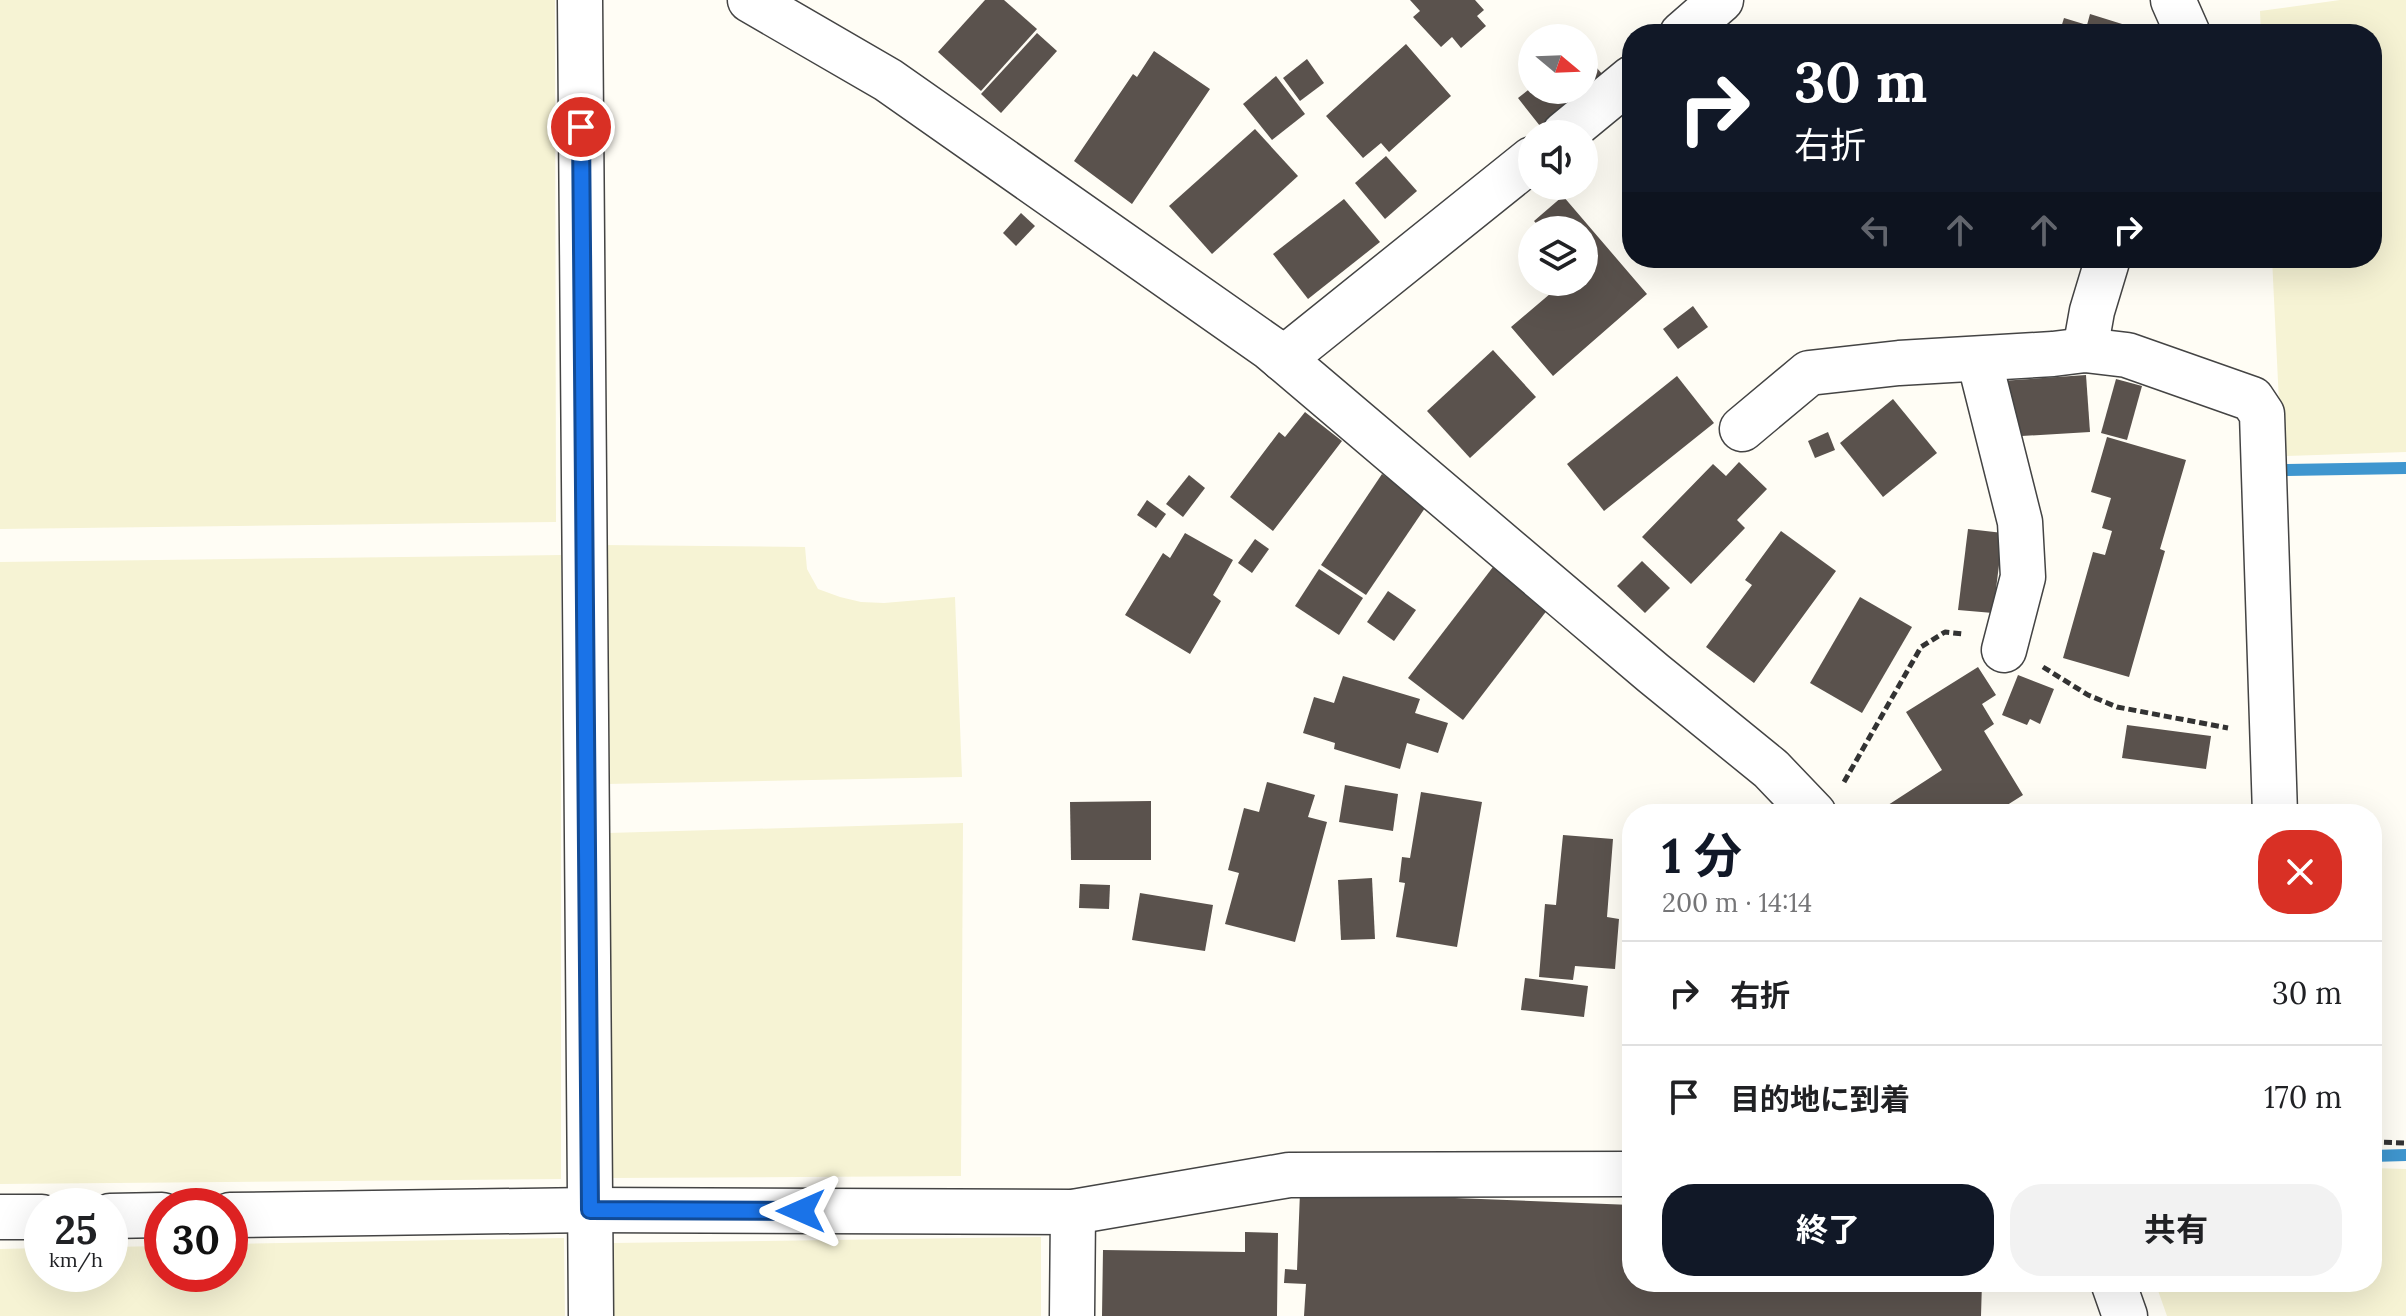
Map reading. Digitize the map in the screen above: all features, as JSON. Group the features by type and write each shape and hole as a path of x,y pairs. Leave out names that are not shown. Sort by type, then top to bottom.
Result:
{"street":[{"path":"580,0 591,1316"},
{"path":"750,0 888,80 1283,359 1653,673 1771,769 1827,801"},
{"path":"1693,24 1721,0"},
{"path":"2173,0 2184,24"},
{"path":"1581,120 1622,86"},
{"path":"1283,359 1518,170"},
{"path":"2085,350 2092,311 2105,268"},
{"path":"1742,429 1809,373 1899,363 2085,350 2127,355 2252,399 2262,414 2274,804"},
{"path":"1979,359 2020,522 2023,577 2004,650"},
{"path":"248,1215 590,1210 1073,1212 1289,1175 1622,1174"},
{"path":"1072,1316 1073,1212"},
{"path":"0,1217 24,1217"},
{"path":"2117,1292 2125,1316"}],"path":[{"path":"1827,801 1921,647 1945,632 1965,634 2032,660 2088,695 2117,707 2271,736"},
{"path":"2382,1142 2406,1143"}],"shaded area":[{"path":"0,0 555,0 556,522 0,529"},
{"path":"2340,0 2406,0 2406,452 2287,456 2280,423 2272,268 2382,268 2382,24 2261,24 2260,11"},
{"path":"602,545 805,547 807,569 818,589 840,597 884,603 955,597 962,777 606,784"},
{"path":"561,555 561,1179 0,1184 0,562"},
{"path":"963,823 961,1176 611,1178 608,833"},
{"path":"2382,1168 2406,1169 2406,1316 2167,1316 2159,1292 2382,1292"},
{"path":"1041,1237 1041,1316 614,1316 613,1243"},
{"path":"564,1238 565,1316 0,1316 0,1249 24,1248 24,1292 128,1292 128,1247 144,1246 144,1292 248,1292 248,1244"}],"building":[{"path":"985,0 1004,0 1037,29 981,91 938,52"},
{"path":"1410,0 1475,0 1484,10 1477,16 1486,26 1461,48 1452,37 1441,47 1413,17 1420,11"},
{"path":"2090,14 2122,24 2087,24"},
{"path":"2064,18 2084,24 2062,24"},
{"path":"1037,33 1057,51 1001,113 981,94"},
{"path":"1406,44 1451,96 1389,152 1381,143 1363,158 1326,116"},
{"path":"1154,51 1210,89 1132,204 1074,161 1133,74 1137,77"},
{"path":"1307,59 1324,83 1300,101 1283,78"},
{"path":"1276,76 1305,114 1272,140 1243,104"},
{"path":"1523,104 1567,104 1547,120 1535,120"},
{"path":"1255,129 1298,176 1212,254 1169,206"},
{"path":"1386,156 1417,191 1385,219 1355,183"},
{"path":"1344,199 1380,242 1308,299 1273,254"},
{"path":"1558,200 1566,200 1580,216 1540,216"},
{"path":"1021,213 1035,226 1016,246 1003,233"},
{"path":"1598,237 1647,294 1553,376 1511,327 1548,296 1598,296"},
{"path":"1693,306 1708,327 1678,349 1663,329"},
{"path":"1493,350 1536,397 1470,458 1427,411"},
{"path":"2086,375 2090,432 2005,437 2001,381"},
{"path":"1677,376 1714,423 1604,511 1567,464"},
{"path":"2116,379 2142,386 2127,440 2101,433"},
{"path":"1893,399 1937,453 1883,497 1840,443"},
{"path":"1305,412 1342,441 1273,531 1230,497 1279,432 1285,437"},
{"path":"1828,432 1835,450 1815,458 1808,441"},
{"path":"2107,437 2186,460 2160,549 2165,551 2129,677 2063,658 2093,552 2105,555 2112,531 2102,528 2111,498 2091,492"},
{"path":"1739,462 1767,489 1737,520 1745,528 1691,584 1642,537 1713,464 1726,476"},
{"path":"1382,474 1427,505 1366,595 1321,565"},
{"path":"1189,475 1205,488 1183,517 1166,504"},
{"path":"1147,500 1166,514 1156,528 1137,515"},
{"path":"1968,529 2003,533 1993,613 1958,610"},
{"path":"1781,531 1836,571 1754,683 1706,647 1752,585 1745,580"},
{"path":"1185,533 1233,560 1213,595 1221,601 1190,654 1125,615 1163,553 1170,558"},
{"path":"1255,539 1269,549 1252,573 1238,563"},
{"path":"1642,561 1670,588 1645,613 1617,586"},
{"path":"1493,567 1548,609 1463,720 1408,678"},
{"path":"1319,569 1363,598 1339,635 1295,606"},
{"path":"1388,591 1416,610 1394,641 1367,622"},
{"path":"1860,597 1912,627 1862,713 1810,683"},
{"path":"1978,667 1996,695 1982,704 1994,724 1984,731 2023,795 2009,804 1890,804 1942,770 1906,712"},
{"path":"2018,675 2054,689 2040,724 2030,719 2027,725 2002,715"},
{"path":"1343,676 1420,699 1415,713 1448,723 1438,753 1407,743 1400,769 1334,749 1335,743 1303,733 1314,697 1334,703"},
{"path":"2127,725 2211,736 2206,769 2122,758"},
{"path":"1267,782 1315,795 1308,817 1327,822 1295,942 1225,924 1239,873 1228,870 1244,808 1259,812"},
{"path":"1345,785 1398,794 1393,831 1339,822"},
{"path":"1421,792 1482,802 1457,947 1396,937 1405,883 1399,882 1402,857 1410,858"},
{"path":"1151,801 1151,860 1071,860 1070,802"},
{"path":"1563,835 1613,839 1607,917 1619,919 1615,969 1575,966 1573,980 1539,977 1545,904 1556,905"},
{"path":"1372,878 1375,939 1341,940 1338,880"},
{"path":"1080,884 1110,885 1109,909 1079,908"},
{"path":"1140,893 1213,905 1205,951 1132,940"},
{"path":"1525,978 1588,986 1584,1017 1521,1010"},
{"path":"1300,1192 1622,1205 1622,1292 1982,1292 1981,1316 1304,1316 1306,1284 1284,1283 1285,1269 1297,1270"},
{"path":"1245,1232 1278,1233 1277,1316 1102,1316 1103,1250 1245,1252"}],"waterway":[{"path":"2287,470 2406,468"},
{"path":"2382,1156 2406,1155"}],"route":[{"path":"581,127 590,1210 801,1211"}]}
